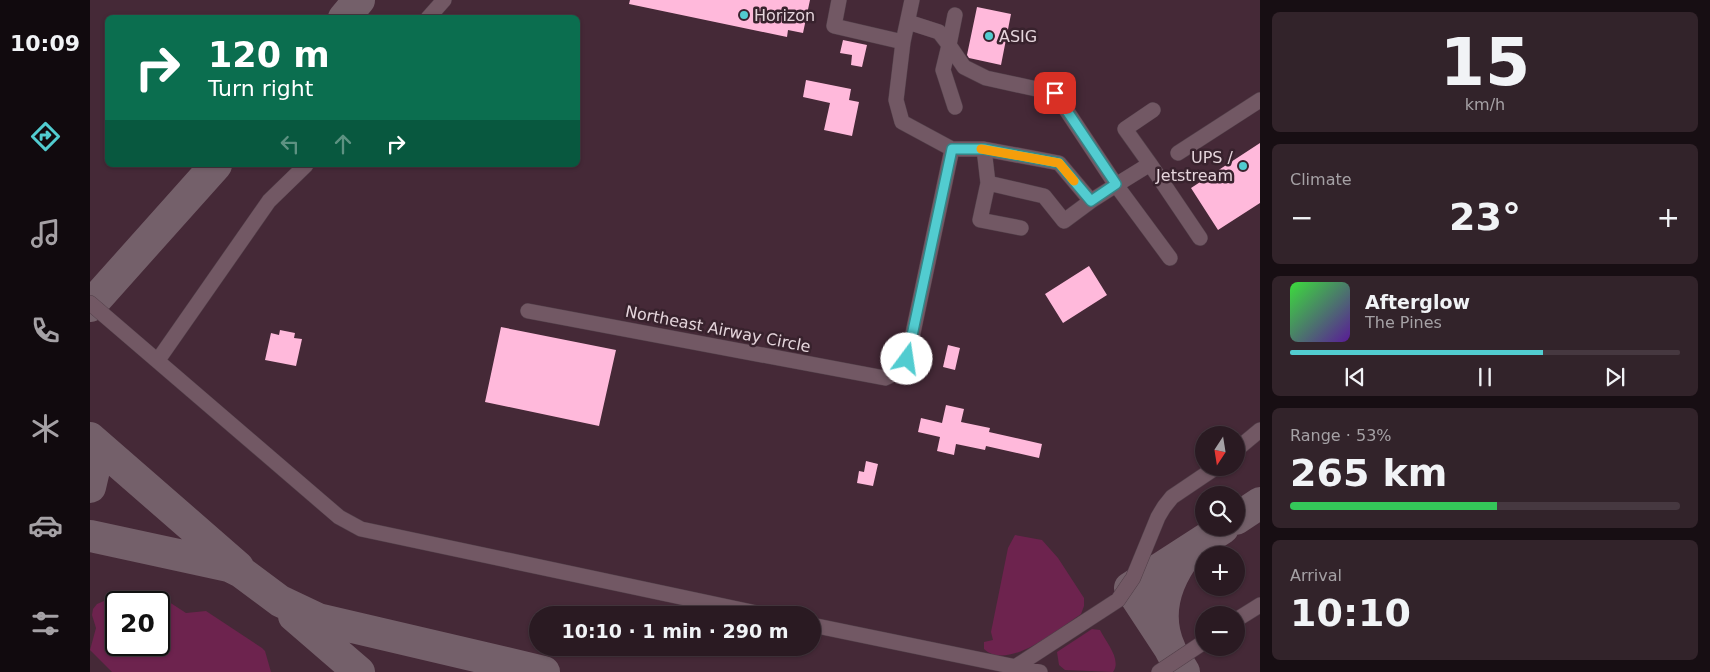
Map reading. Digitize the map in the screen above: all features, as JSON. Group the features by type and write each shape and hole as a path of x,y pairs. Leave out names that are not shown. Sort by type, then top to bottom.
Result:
{"street":[{"path":"431,15 444,0"},
{"path":"839,0 834,26 903,42"},
{"path":"912,0 903,42 896,100 902,122 952,149 984,149 1059,163 1091,201"},
{"path":"955,16 943,70 955,107"},
{"path":"908,22 939,32 964,67 986,78 1055,93 1116,184 1170,258"},
{"path":"1178,153 1260,100"},
{"path":"1154,110 1125,130 1200,238"},
{"name":"Northeast Airway Circle","path":"528,311 885,378 894,374 907,359 952,149"},
{"path":"984,149 988,183 980,220 1021,228"},
{"path":"988,183 1044,196 1064,221 1116,184 1150,164"},
{"path":"158,360 269,201 304,167"},
{"path":"90,303 324,505 339,517 361,529 724,606"},
{"path":"1245,442 1260,430"},
{"path":"1015,667 1118,600 1133,578 1164,508 1172,497 1203,476"},
{"path":"1245,614 1260,605"},
{"path":"821,627 1040,672"},
{"path":"1159,672 1195,648"}],"shaded area":[{"path":"90,0 1260,0 1260,672 90,672"},
{"path":"1015,535 1042,540 1058,558 1084,598 1084,606 1081,614 1034,645 1020,652 994,655 984,649 984,642 993,640 991,632 1008,548"},
{"path":"105,601 105,656 170,656 170,603 186,613 206,611 262,648 265,651 271,672 112,672 90,650 96,628 92,615 93,609 97,604"},
{"path":"1092,629 1100,630 1112,651 1116,662 1113,672 1065,670 1059,665 1057,652"}],"building":[{"name":"Horizon","path":"630,0 810,0 803,33 788,30 787,37 629,4"},
{"name":"ASIG","path":"977,7 1011,14 1001,65 969,58 967,55"},
{"path":"843,40 867,45 862,67 851,65 852,55 840,53"},
{"path":"806,80 851,89 849,100 859,102 852,136 824,130 830,103 803,97"},
{"name":"UPS / Jetstream","path":"1260,143 1260,203 1218,230 1191,188"},
{"path":"1089,266 1107,295 1063,323 1045,294"},
{"path":"501,327 616,350 599,426 485,402"},
{"path":"280,330 295,333 294,338 302,339 296,366 265,360 271,333 279,335"},
{"path":"948,345 960,348 955,370 943,367"},
{"path":"946,405 964,409 961,422 990,428 989,432 1042,444 1039,458 986,446 985,450 956,444 954,455 937,451 940,437 918,432 921,418 942,423"},
{"path":"866,461 878,464 873,486 857,483 859,471 864,472"}],"taxiway":[{"path":"346,15 359,0"},
{"path":"90,306 214,167"},
{"path":"90,438 238,567"},
{"path":"90,447 94,470 90,487"},
{"path":"1245,513 1260,503"},
{"path":"90,536 229,566 241,572 280,601 318,619 544,672"},
{"path":"1170,649 1130,588 1211,536"},
{"path":"1184,672 1171,652 1165,636 1163,611 1168,586 1187,553"},
{"path":"294,616 359,672"}],"slow traffic":[{"path":"981,149 1059,163 1074,181"}],"place":[{"name":"Horizon","path":"744,15"},
{"name":"ASIG","path":"989,36"},
{"name":"UPS / Jetstream","path":"1243,166"}],"route":[{"path":"907,359 952,149 984,149 1059,163 1091,201 1116,184 1055,93"}]}
